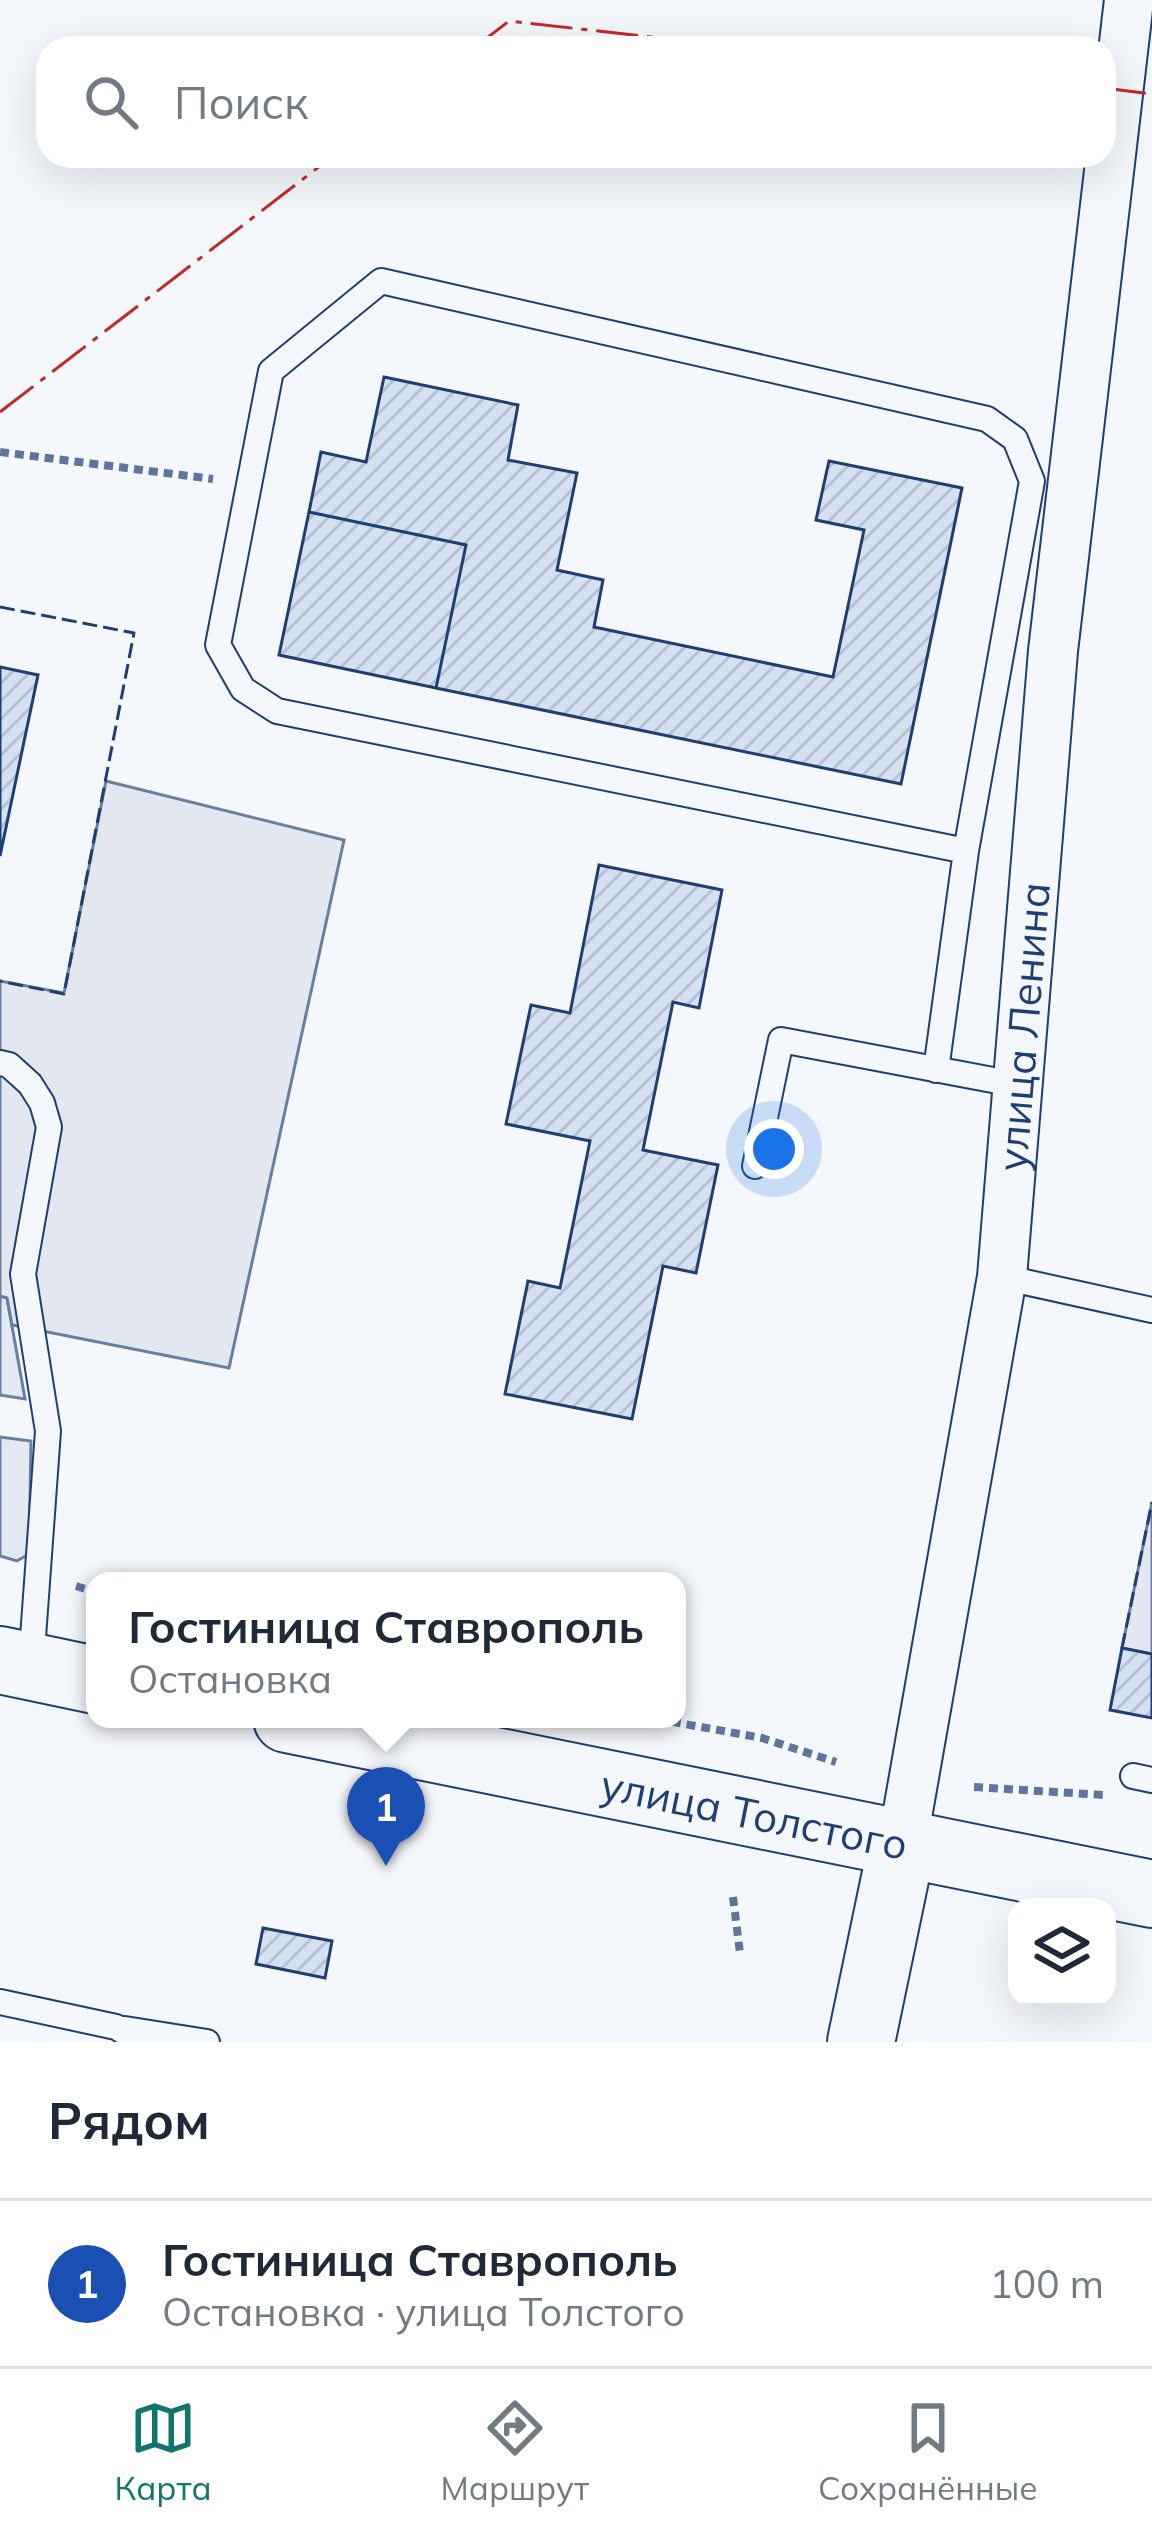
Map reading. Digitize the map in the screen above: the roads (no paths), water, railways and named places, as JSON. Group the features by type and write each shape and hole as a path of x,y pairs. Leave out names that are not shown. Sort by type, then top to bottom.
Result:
{"main road":[{"path":"15,1663 86,1678"},
{"name":"улица Толстого","path":"331,1728 1152,1894"},
{"name":"улица Ленина","path":"861,2042 902,1845"}],"street":[{"name":"улица Ленина","path":"1116,111 1129,0"},
{"name":"улица Ленина","path":"902,1845 1002,1277 1053,651 1109,168"}],"lane":[{"path":"937,1070 966,851 1031,481 1015,440 987,419 381,281 271,371 218,645 243,688 277,711 966,851"},
{"path":"755,1166 781,1040 1019,1085"},
{"path":"0,1063 30,1084 49,1127 23,1274 48,1431 15,1663"},
{"path":"1002,1277 1152,1310"},
{"path":"0,2002 207,2042"},
{"path":"116,2027 141,2042"}],"place":[{"name":"Гостиница Ставрополь","path":"386,1866"}]}
